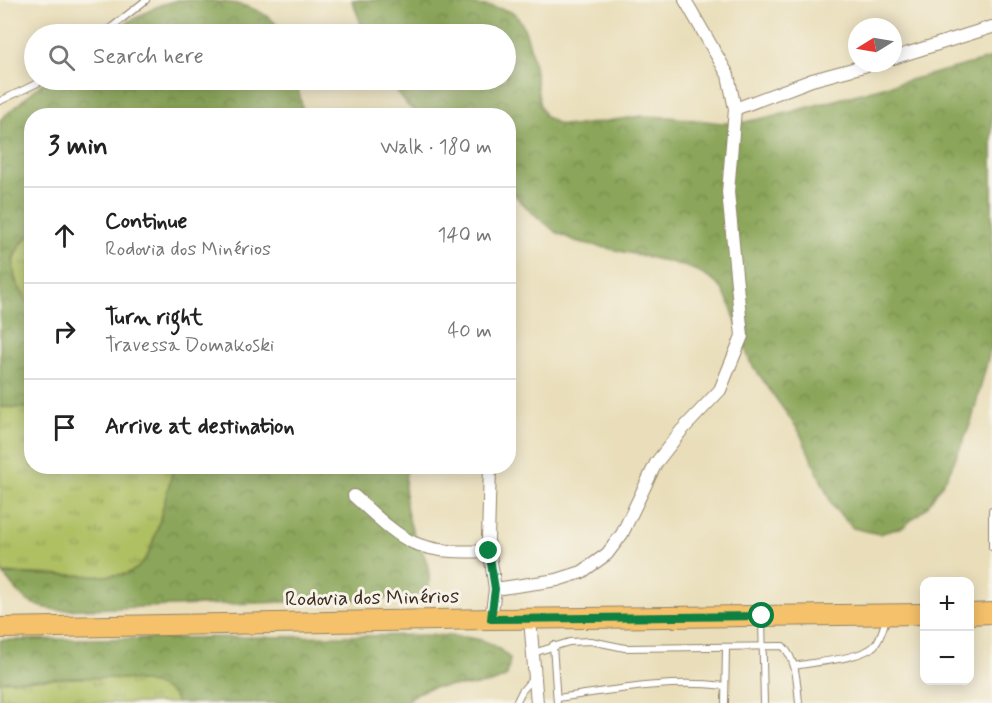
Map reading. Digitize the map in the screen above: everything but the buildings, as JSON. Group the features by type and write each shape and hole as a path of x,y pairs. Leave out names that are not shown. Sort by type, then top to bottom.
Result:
{"main road":[{"path":"974,614 992,613"},
{"name":"Rodovia dos Minérios","path":"0,628 920,614"}],"street":[{"path":"495,589 557,580 582,572 607,554 622,534 656,464 681,431 720,390 742,336 728,192 735,109 728,75 685,0"},
{"path":"902,55 992,27"},
{"path":"735,109 812,80 848,70"},
{"path":"490,474 488,540 495,589 491,619"},
{"path":"354,496 383,522 412,542 454,552 489,551"},
{"path":"530,619 537,703"}],"lane":[{"path":"116,24 146,0"},
{"path":"0,101 24,90"},
{"path":"992,510 992,547"},
{"path":"794,666 863,653 874,646 880,638 887,615"},
{"path":"762,616 764,703"},
{"path":"532,653 553,645 591,641 625,648 783,646 790,654 794,666 799,703"},
{"path":"553,645 558,700 666,683 696,682 725,686"},
{"path":"725,703 726,647"},
{"path":"516,703 522,691 535,676"}],"green space":[{"path":"177,0 238,4 264,14 276,24 125,24 160,5"},
{"path":"352,0 462,3 503,9 515,14 526,32 540,106 546,117 558,124 573,126 642,116 740,123 783,114 992,58 992,344 971,423 948,475 927,507 903,527 879,534 853,528 833,507 799,431 750,362 731,307 722,289 695,270 674,263 575,241 556,232 528,209 516,196 516,108 411,108 396,90 516,90 516,24 361,24"},
{"path":"34,90 298,90 302,108 24,108 24,240 13,258 15,281 24,296 24,408 0,407 0,120"},
{"path":"24,241 24,295 13,269"},
{"path":"0,407 24,408 24,474 172,474 148,555 138,568 127,574 105,576 3,573 0,565"},
{"path":"172,474 406,474 406,500 410,524 427,564 429,586 417,595 398,598 57,610 38,606 25,599 3,574 105,576 127,574 138,568 148,555"},
{"path":"432,635 475,638 493,645 510,659 507,676 479,685 434,687 414,695 406,703 177,703 168,691 149,683 125,679 68,678 0,681 0,640"},
{"path":"87,677 151,683 163,687 172,694 177,703 0,703 0,681"}],"route":[{"path":"489,551 495,589 491,619 762,616"}]}
